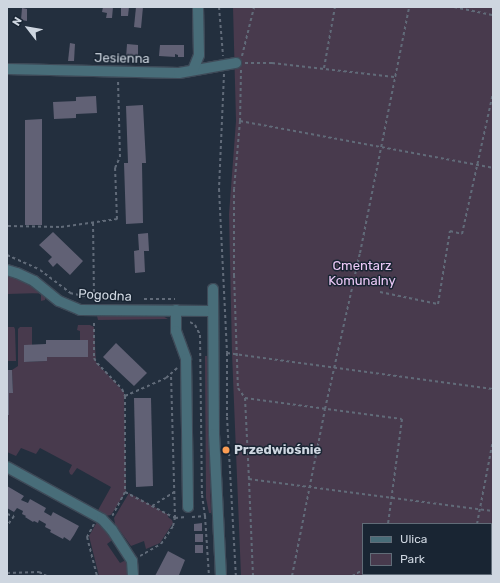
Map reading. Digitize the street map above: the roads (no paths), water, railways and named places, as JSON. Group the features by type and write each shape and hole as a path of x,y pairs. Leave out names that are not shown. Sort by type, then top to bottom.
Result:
{"street":[{"path":"192,70 199,55 198,7"},
{"name":"Jesienna","path":"7,69 179,73 238,63"},
{"name":"Pogodna","path":"7,270 34,281 59,301 80,310 212,310"},
{"path":"213,289 214,441 220,576"},
{"path":"176,310 176,331 186,359 188,507"},
{"path":"7,467 99,517 107,524 132,561 133,576"}],"place":[{"name":"Przedwiośnie","path":"226,450"}],"park label":[{"name":"Cmentarz Komunalny","path":"362,274"}]}
